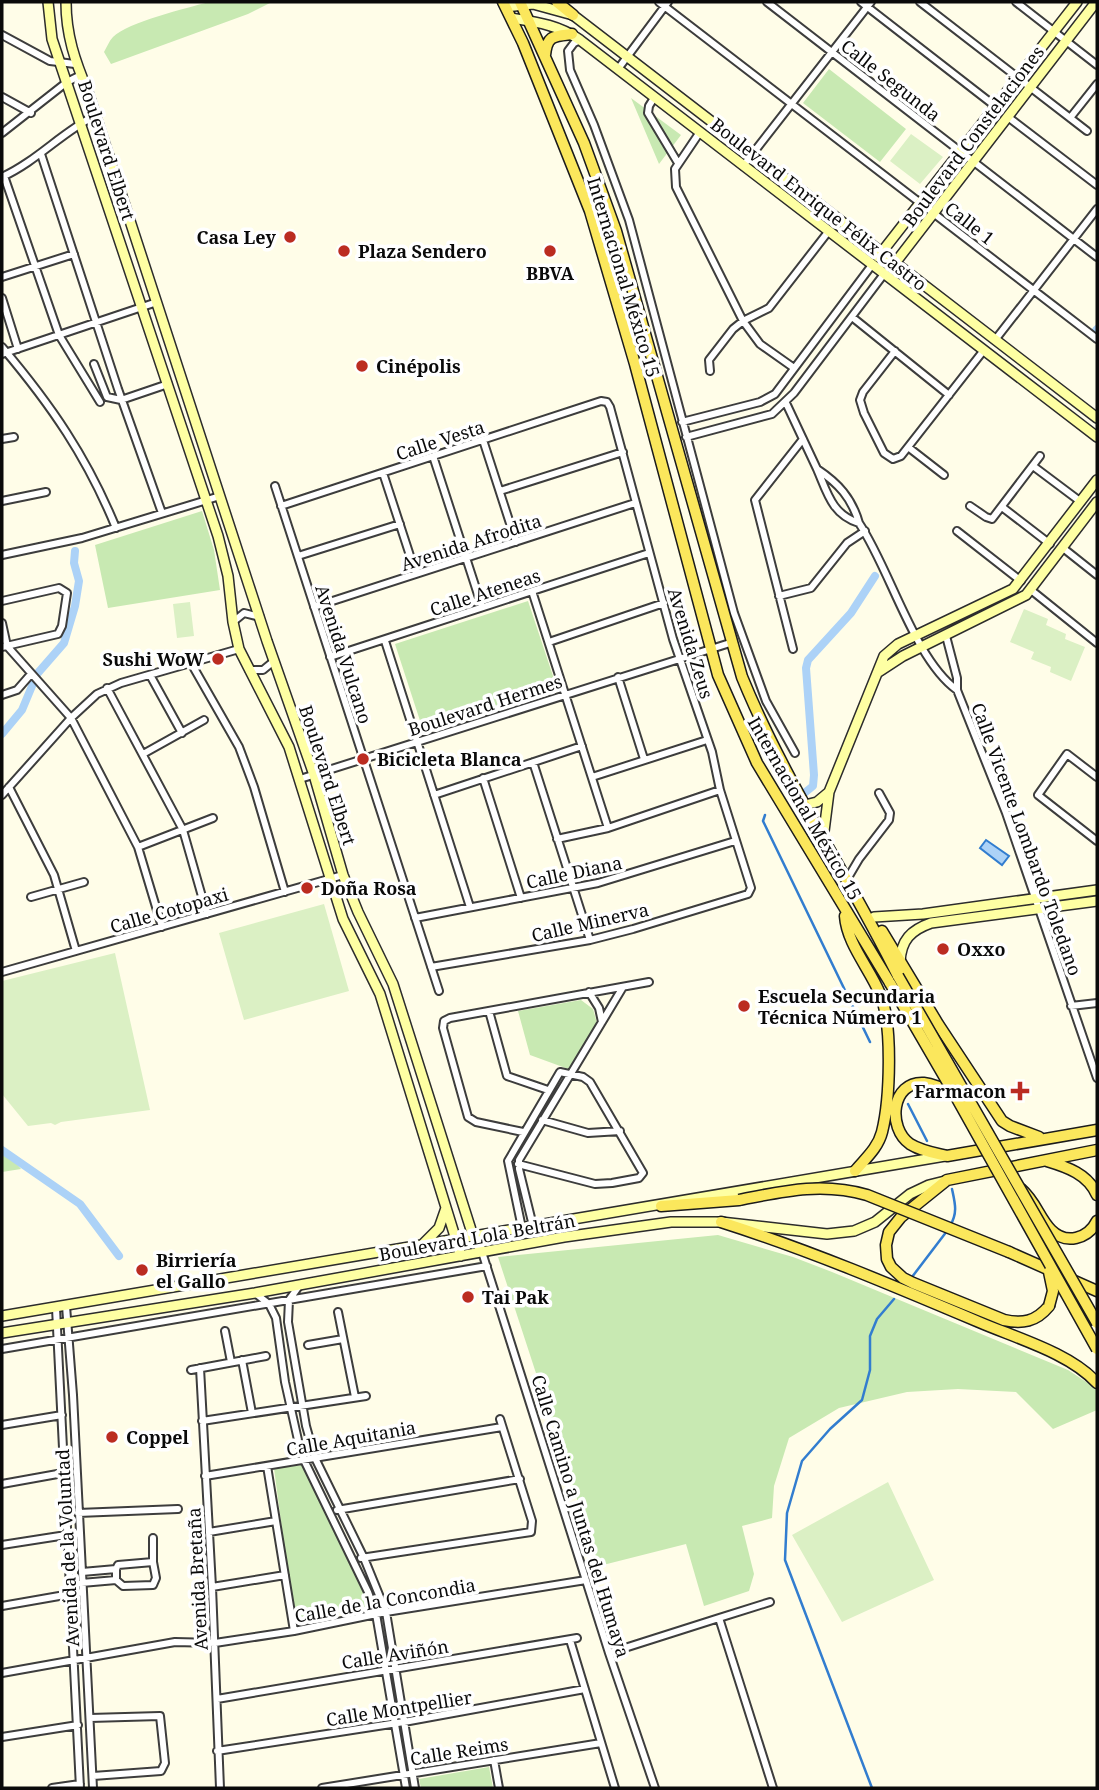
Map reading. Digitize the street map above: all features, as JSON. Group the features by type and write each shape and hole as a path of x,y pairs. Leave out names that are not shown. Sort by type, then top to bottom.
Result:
{"main road":[{"path":"557,2 573,15"},
{"name":"Internacional México 15","path":"522,4 589,155 617,231 730,643 771,745 861,905 894,980 955,1095 1097,1349"},
{"name":"Internacional México 15","path":"505,5 575,168 590,211 632,352 718,675 752,754 846,912 894,980 1021,1189 1097,1323"},
{"path":"545,55 549,39 576,37"},
{"path":"861,905 874,917 1002,1121 1031,1135 1046,1138"},
{"path":"846,912 848,930 880,992 888,1026 888,1079 882,1132 875,1148 855,1171"},
{"path":"955,1095 925,1083 907,1088 897,1102 894,1116 898,1130 908,1143 925,1151 947,1156 1097,1130"},
{"path":"1039,1246 1040,1256 1052,1284 1049,1306 1039,1317 1026,1322 1003,1320 913,1283 891,1267 886,1245 889,1232 909,1210 947,1180 1097,1150"},
{"path":"1043,1160 1079,1173 1094,1187 1097,1195"},
{"path":"661,1206 739,1200 787,1190 830,1187 849,1190 879,1199 1097,1291"},
{"path":"1021,1189 1032,1198 1050,1230 1063,1238 1074,1240 1083,1237 1097,1221"},
{"path":"721,1222 895,1287 1040,1347 1079,1367 1097,1382"}],"street":[{"name":"Boulevard Elbert","path":"48,2 50,30 60,62 224,559 239,649 289,747 343,919 375,980 461,1256"},
{"name":"Boulevard Elbert","path":"64,2 67,31 75,64 96,115 274,661 314,775 343,876 389,974 473,1236 482,1252"},
{"name":"Calle Segunda","path":"767,2 1097,257"},
{"path":"861,2 869,4 995,106"},
{"path":"920,2 1087,131"},
{"path":"1016,2 1097,65"},
{"name":"Boulevard Constelaciones","path":"682,422 765,400 779,390 880,254 1077,2"},
{"name":"Boulevard Constelaciones","path":"687,437 762,417 779,410 786,403 1096,2"},
{"path":"618,69 664,3"},
{"name":"Calle 1","path":"664,3 1097,339"},
{"path":"505,5 533,4 573,15"},
{"path":"743,166 869,4"},
{"name":"Boulevard Enrique Félix Castro","path":"573,15 880,254 1097,418"},
{"name":"Boulevard Enrique Félix Castro","path":"511,18 534,20 576,37 1097,437"},
{"path":"2,35 41,57 75,64"},
{"path":"576,37 568,51 569,70 594,125 629,220 730,601 748,656 775,720 795,752"},
{"path":"2,133 81,75"},
{"path":"1070,118 1097,84"},
{"path":"2,97 31,113"},
{"path":"654,98 648,113 678,163"},
{"path":"96,115 81,122 41,154 3,177 59,335 100,402"},
{"path":"1008,117 1097,185"},
{"path":"700,132 678,163 674,178 676,187 743,321 760,344 794,368"},
{"path":"41,154 121,400 162,513"},
{"path":"995,340 1097,209"},
{"path":"710,371 708,362 715,352 743,321 769,308 828,232"},
{"path":"2,276 74,254"},
{"path":"2,298 18,349"},
{"path":"3,351 18,349 157,302"},
{"path":"852,317 949,395"},
{"path":"895,351 863,392 860,401 863,413 884,453 890,458 898,458 908,447 984,350"},
{"path":"3,351 64,426 94,478 116,528"},
{"path":"94,364 107,397 121,400 168,384"},
{"name":"Calle Vesta","path":"281,506 601,401 607,402"},
{"name":"Avenida Zeus","path":"607,402 679,657 707,740 751,890"},
{"name":"Calle Vicente Lombardo Toledano","path":"786,403 829,499 847,518 859,523"},
{"path":"2,439 14,437"},
{"path":"793,649 755,499 803,439"},
{"path":"483,440 516,542"},
{"path":"908,447 944,475"},
{"path":"500,491 623,452"},
{"path":"433,456 482,607"},
{"path":"971,506 992,519 1040,456"},
{"path":"1034,466 1081,502"},
{"name":"Calle Vicente Lombardo Toledano","path":"817,469 848,496 922,647 937,672 957,690"},
{"path":"383,473 416,574"},
{"path":"823,839 829,792 884,656 898,644 1009,592 1021,581 1096,484"},
{"name":"Avenida Vulcano","path":"275,486 439,991"},
{"path":"2,501 46,492"},
{"path":"2,555 82,538 220,496"},
{"name":"Avenida Afrodita","path":"314,607 635,502"},
{"path":"877,673 903,656 1021,599 1031,590 1096,506"},
{"path":"1002,507 1050,544"},
{"path":"298,556 400,524"},
{"path":"779,596 814,586 847,544 865,531"},
{"path":"957,531 1021,581"},
{"path":"1063,548 1097,575"},
{"name":"Calle Ateneas","path":"330,657 649,553"},
{"path":"1041,554 1052,562"},
{"path":"2,601 59,588 66,590 62,626 56,635 4,646"},
{"path":"1031,590 1097,643"},
{"path":"533,591 608,828"},
{"path":"549,642 664,603"},
{"path":"233,622 244,613 260,617"},
{"path":"2,623 4,646 71,718 138,848 162,927"},
{"name":"Calle Vicente Lombardo Toledano","path":"946,636 957,678 957,690 1006,813 1097,1078"},
{"path":"385,641 470,907"},
{"name":"Boulevard Hermes","path":"300,779 730,643"},
{"path":"2,795 71,718 90,699 107,688 239,649"},
{"path":"248,669 263,670 274,661"},
{"path":"191,663 239,747 254,787 285,892"},
{"path":"2,695 17,690 31,674"},
{"path":"150,675 182,733"},
{"path":"618,677 644,759"},
{"path":"107,688 183,830 206,914"},
{"path":"143,754 204,720"},
{"path":"592,777 707,740"},
{"path":"434,794 582,746"},
{"path":"1097,776 1067,754 1038,795 1097,841"},
{"path":"533,762 590,940"},
{"path":"483,778 521,898"},
{"path":"9,787 54,875 76,951"},
{"path":"557,839 608,828 720,790"},
{"path":"805,805 817,802 829,792"},
{"path":"846,881 889,820 890,813 879,793"},
{"path":"138,848 213,818"},
{"name":"Calle Diana","path":"415,918 573,888 647,870 736,841"},
{"name":"Calle Cotopaxi","path":"2,972 343,876"},
{"path":"32,897 84,882"},
{"name":"Calle Minerva","path":"431,967 590,940 748,894 751,890"},
{"path":"874,917 923,914 1097,890"},
{"path":"900,962 904,941 913,931 942,920 1097,901"},
{"path":"523,1132 476,1122 468,1117 443,1028 444,1021 450,1017 649,982"},
{"path":"533,1226 518,1164 623,987"},
{"path":"589,992 599,1008 602,1023"},
{"path":"1071,1006 1097,1003"},
{"path":"489,1011 507,1076 548,1090"},
{"path":"518,1164 595,1184 639,1178 642,1176 642,1169 590,1082 562,1071 558,1073 509,1158 508,1165 522,1228"},
{"path":"405,1077 420,1072"},
{"path":"542,1120 588,1133 620,1131"},
{"name":"Boulevard Lola Beltrán","path":"2,1316 947,1156"},
{"name":"Boulevard Lola Beltrán","path":"2,1334 671,1222 721,1222 827,1234 854,1231 875,1222 910,1194 947,1180"},
{"path":"421,1245 439,1228 446,1206"},
{"name":"Calle Camino a Juntas del Humaya","path":"482,1252 609,1653 655,1788"},
{"path":"2,1349 487,1266"},
{"path":"299,1285 289,1300 289,1332 302,1405 315,1458 364,1558 386,1612 415,1788"},
{"path":"255,1293 269,1304 276,1318 290,1407 304,1460 376,1614 406,1788"},
{"name":"Avenida de la Voluntad","path":"61,1307 62,1323 58,1339 63,1474 80,1786"},
{"path":"338,1312 355,1397"},
{"name":"Avenida de la Voluntad","path":"62,1323 69,1338 93,1788"},
{"path":"225,1331 231,1362"},
{"path":"278,1336 289,1332"},
{"path":"308,1345 343,1339"},
{"path":"191,1370 266,1356"},
{"path":"242,1360 252,1413"},
{"name":"Avenida Bretaña","path":"200,1368 220,1788"},
{"path":"202,1421 366,1396"},
{"path":"2,1425 62,1415"},
{"path":"353,1560 531,1532 533,1526 500,1419"},
{"name":"Calle Aquitania","path":"205,1476 502,1427"},
{"path":"267,1466 294,1630"},
{"path":"2,1484 63,1474"},
{"path":"329,1512 520,1479"},
{"path":"78,1513 178,1509"},
{"path":"209,1532 276,1521"},
{"path":"2,1545 79,1533"},
{"path":"70,1584 116,1580 123,1586 153,1585 156,1581 153,1538"},
{"path":"82,1572 116,1569 121,1564 153,1562"},
{"path":"116,1569 116,1580"},
{"path":"96,1571 97,1581"},
{"path":"212,1587 285,1575"},
{"name":"Calle de la Concondia","path":"2,1673 175,1642 215,1643 586,1580"},
{"path":"2,1606 82,1592"},
{"path":"609,1653 771,1602"},
{"path":"719,1618 773,1788"},
{"name":"Calle Aviñón","path":"217,1699 573,1639 585,1689"},
{"path":"585,1689 615,1788"},
{"name":"Calle Montpellier","path":"217,1751 404,1722 585,1689"},
{"path":"90,1718 160,1716 165,1763 161,1771 93,1776"},
{"path":"2,1737 78,1725"},
{"name":"Calle Reims","path":"322,1788 601,1743"},
{"path":"494,1760 499,1788"},
{"path":"52,1788 80,1786"}],"green space":[{"path":"209,2 272,2 248,14 111,64 104,52 113,37 131,26"},
{"path":"829,69 906,129 880,162 803,103"},
{"path":"631,98 681,135 659,164"},
{"path":"911,134 943,157 920,184 890,161"},
{"path":"202,511 214,550 220,590 108,608 95,545"},
{"path":"528,601 556,685 424,733 395,644"},
{"path":"190,602 194,636 177,638 173,604"},
{"path":"1024,609 1048,619 1046,625 1066,634 1065,639 1085,647 1071,681 1050,672 1051,667 1031,659 1034,652 1010,642"},
{"path":"324,904 349,991 244,1020 219,933"},
{"path":"115,953 150,1110 55,1125 51,1123 28,1126 2,1094 2,981"},
{"path":"581,1000 593,1009 597,1023 571,1070 530,1055 518,1011"},
{"path":"2,1146 21,1169 2,1172"},
{"path":"718,1235 793,1257 832,1272 1068,1370 1097,1389 1097,1410 1053,1429 1016,1392 958,1389 907,1392 839,1408 789,1438 774,1486 772,1518 742,1526 754,1574 749,1591 704,1606 686,1544 599,1566 498,1257"},
{"path":"303,1465 366,1598 366,1608 294,1621 274,1468"},
{"path":"888,1482 934,1580 842,1622 792,1535"},
{"path":"489,1767 493,1788 421,1788 419,1779"}],"water":[{"path":"986,840 1009,856 1002,865 980,848"}],"waterway":[{"path":"2,734 22,710 37,674 64,643 79,581 74,563 75,551"},
{"path":"802,795 813,786 814,775 806,668 808,660 851,613 875,576"},
{"path":"765,815 763,821 870,1042"},
{"path":"908,1104 927,1141"},
{"path":"2,1150 80,1204 119,1256"},
{"path":"950,1226 955,1212 952,1189"},
{"path":"912,1277 947,1231"},
{"path":"872,1788 785,1560 787,1513 802,1461 830,1429 862,1400 870,1370 870,1336 877,1319 894,1299"}],"place":[{"name":"Casa Ley","path":"290,237"},
{"name":"Plaza Sendero","path":"344,251"},
{"name":"BBVA","path":"550,251"},
{"name":"Cinépolis","path":"362,366"},
{"name":"Sushi WoW","path":"218,659"},
{"name":"Bicicleta Blanca","path":"363,759"},
{"name":"Doña Rosa","path":"307,888"},
{"name":"Oxxo","path":"943,949"},
{"name":"Escuela Secundaria Técnica Número 1","path":"744,1006"},
{"name":"Farmacon","path":"1020,1091"},
{"name":"Birriería el Gallo","path":"142,1270"},
{"name":"Tai Pak","path":"468,1297"},
{"name":"Coppel","path":"112,1437"}]}
